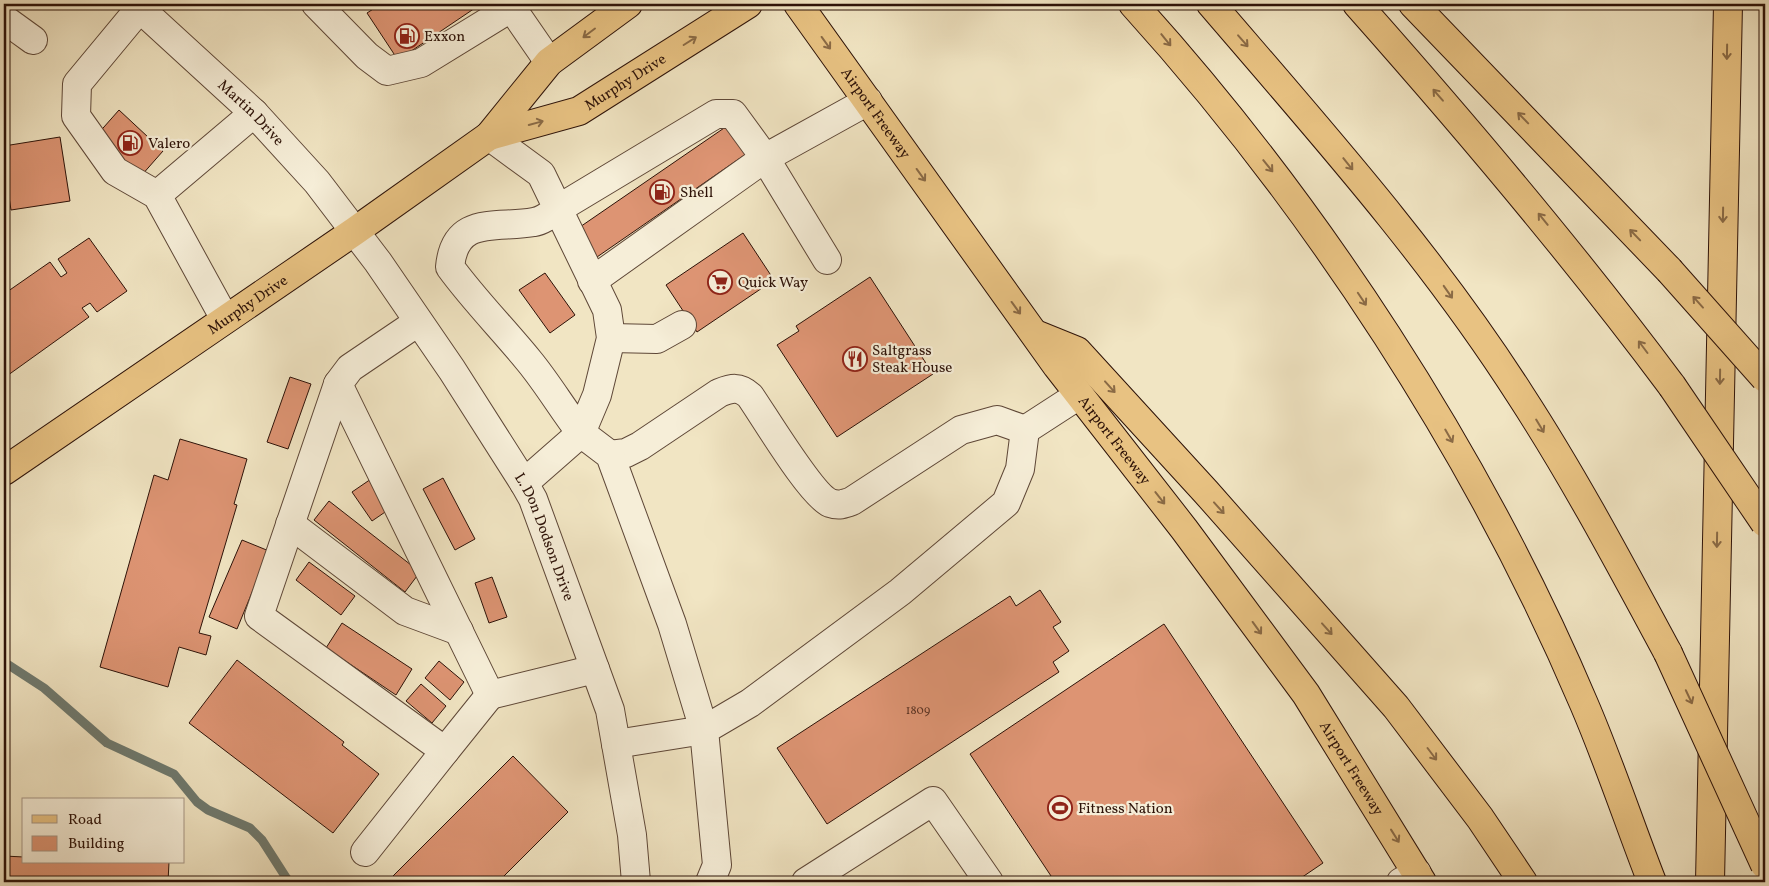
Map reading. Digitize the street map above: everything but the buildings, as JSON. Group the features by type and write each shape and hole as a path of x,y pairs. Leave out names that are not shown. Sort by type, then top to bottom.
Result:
{"main road":[{"name":"Murphy Drive","path":"4,471 355,231 489,136 550,62 628,4"},
{"name":"Murphy Drive","path":"489,136 580,111 748,4"},
{"name":"Airport Freeway","path":"798,4 1079,395 1184,529 1306,694 1413,879"},
{"path":"1133,4 1284,186 1369,310 1448,435 1519,566 1584,704 1652,882"},
{"path":"1211,4 1335,148 1436,274 1521,395 1596,519 1668,653 1765,865"},
{"path":"1357,4 1528,201 1607,298 1672,386 1765,522"},
{"path":"1413,4 1669,270 1765,378"},
{"path":"1710,882 1728,4"},
{"path":"1035,334 1077,351 1212,500 1396,707 1480,818 1523,882"}],"street":[{"path":"316,4 367,56 387,70 421,63 513,5 550,62"},
{"path":"149,9 77,84 76,116 115,171 158,195 225,320"},
{"name":"Martin Drive","path":"149,9 254,113 317,182 355,231"},
{"path":"4,19 33,40"},
{"path":"592,281 765,158 868,101"},
{"path":"158,195 254,113"},
{"path":"710,882 717,866 704,730 672,624 610,455 581,433 531,363 483,306 464,287 450,267 452,249 464,235 486,225 536,222 716,114 733,114 765,158 828,260"},
{"path":"489,136 540,174 607,310 611,338 597,395 581,433 524,483"},
{"name":"L. Don Dodson Drive","path":"355,231 452,370 524,483 532,499 610,710 632,835 636,882"},
{"path":"418,322 350,368 338,384 259,616 445,751"},
{"path":"611,338 657,339 682,325"},
{"path":"338,384 490,695"},
{"path":"610,455 626,453 640,446 719,393 732,388 743,389 750,396 813,487 828,502 840,506 852,501 961,430 997,420 1025,430"},
{"path":"616,744 704,730 750,702 900,592 1006,503 1020,469 1025,430 1079,395"},
{"path":"290,524 405,611 459,631"},
{"path":"365,852 490,695 595,669"},
{"path":"806,882 933,801 989,882"}],"waterway":[{"path":"4,662 44,688 107,743 174,774 197,802 208,810 250,828 262,840 287,879 293,882"}],"place":[{"name":"Exxon","path":"407,36"},
{"name":"Valero","path":"130,143"},
{"name":"Shell","path":"662,192"},
{"name":"Quick Way","path":"720,282"},
{"name":"Saltgrass Steak House","path":"855,359"},
{"name":"Fitness Nation","path":"1060,808"}]}
